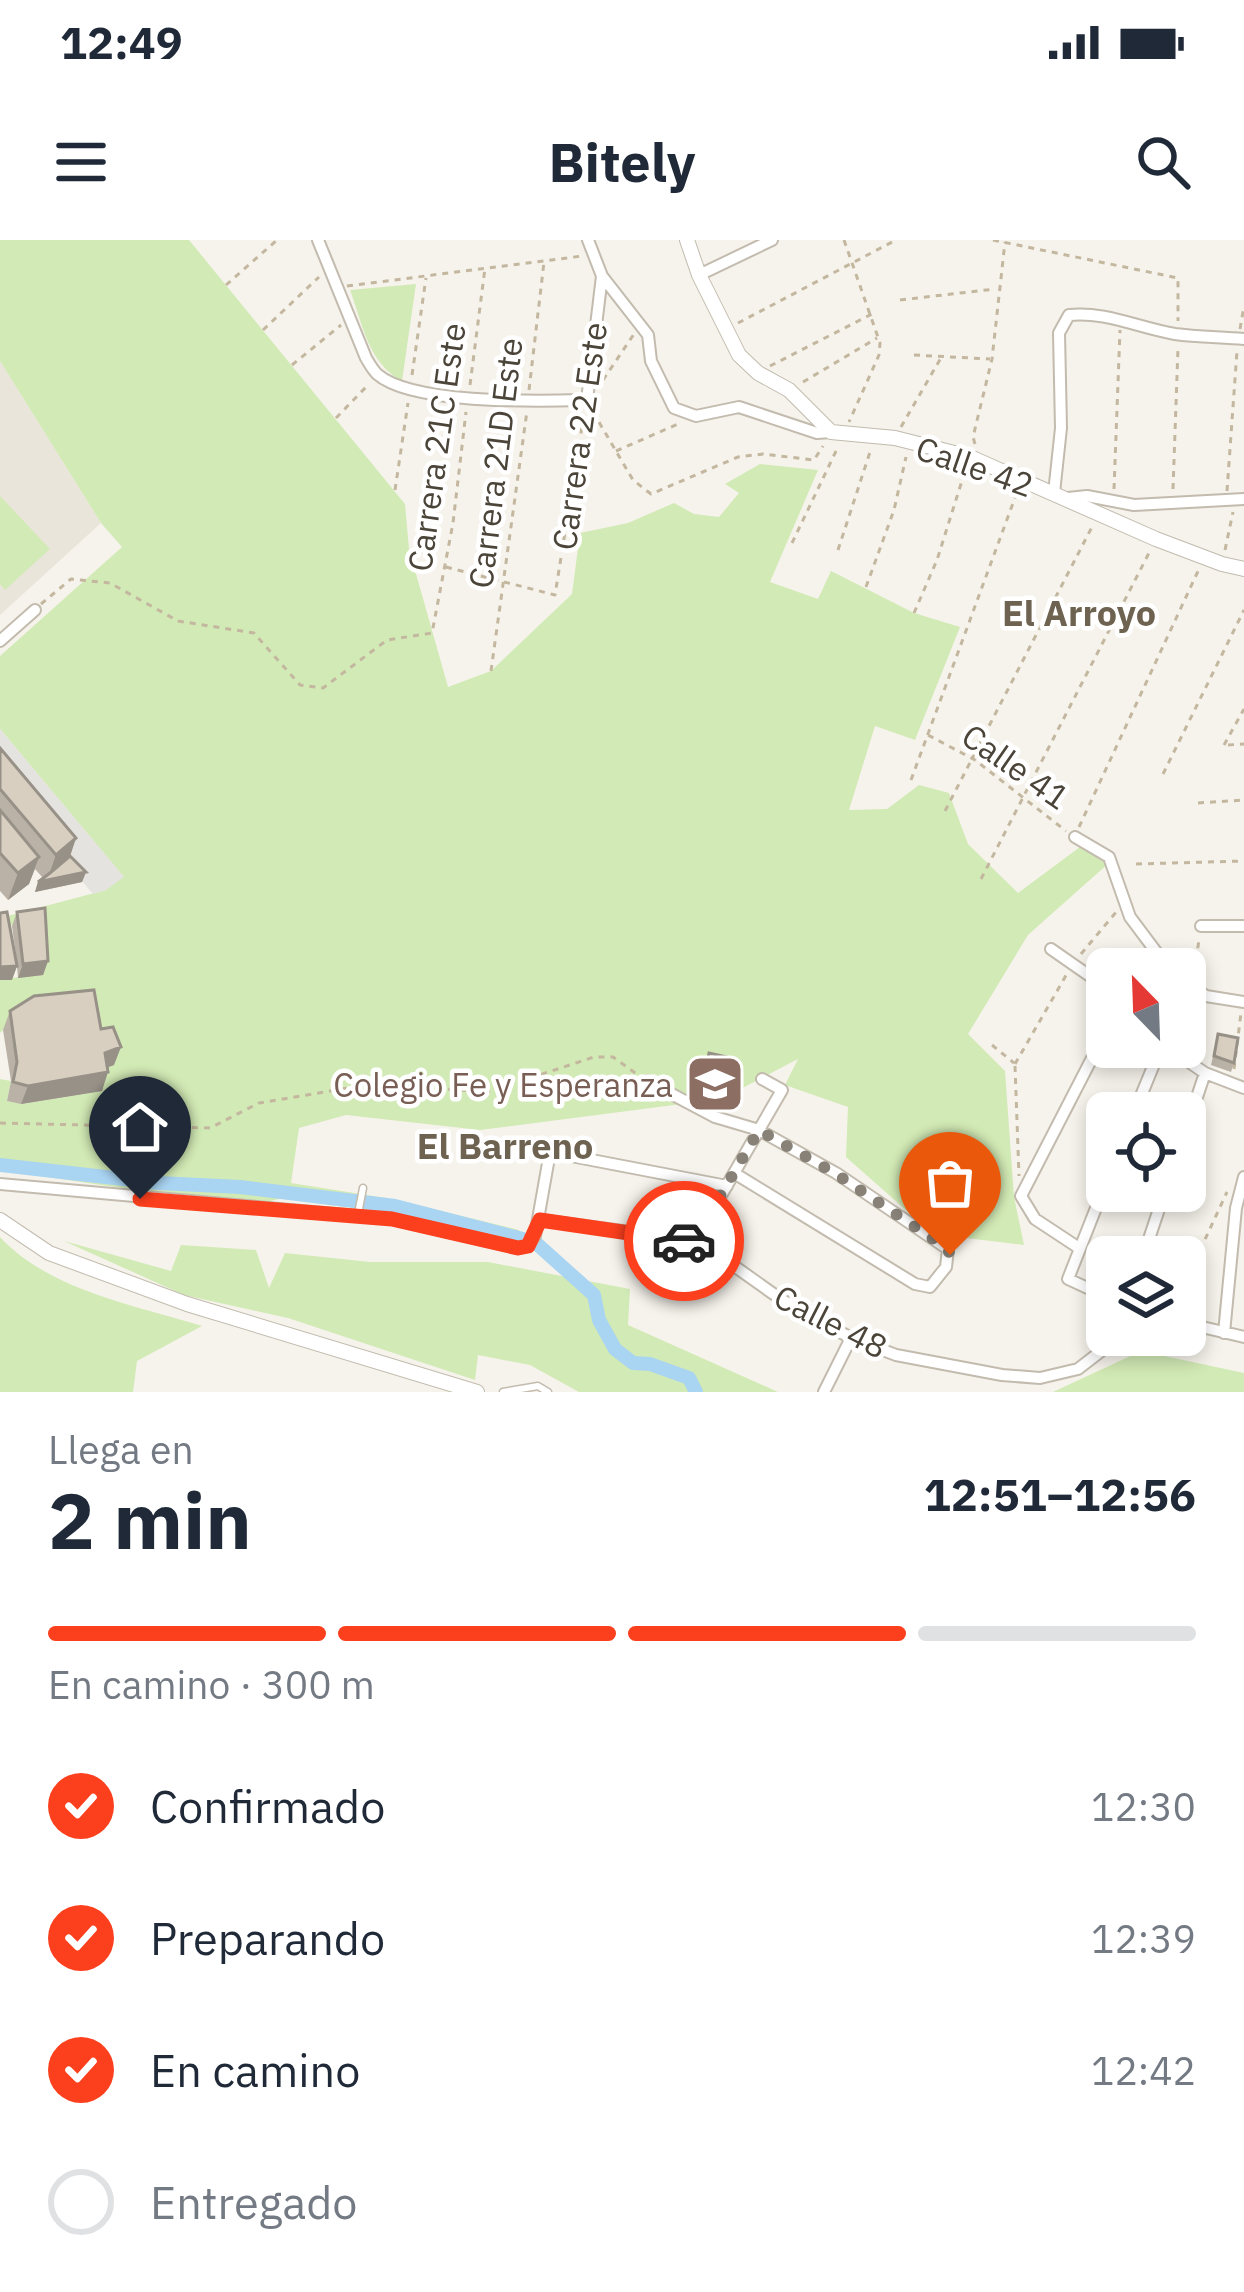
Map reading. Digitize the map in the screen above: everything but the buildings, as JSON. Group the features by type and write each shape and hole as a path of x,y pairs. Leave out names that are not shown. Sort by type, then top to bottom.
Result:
{"street":[{"path":"318,240 366,358 378,375 410,390 468,398 586,400"},
{"path":"588,240 602,276 648,335 651,361 674,408 697,416"},
{"path":"687,240 739,356 789,390 838,433"},
{"path":"699,274 772,240"},
{"name":"Carrera 22 Este","path":"586,400 602,276"},
{"path":"1236,499 1172,503 1061,496 1059,333 1069,315 1108,316 1178,334 1241,338"},
{"name":"Calle 42","path":"697,416 739,406 817,434 876,436 970,457 1222,565 1244,568"},
{"path":"0,640 35,610"},
{"path":"1075,838 1109,857 1125,903 1150,948"},
{"path":"1201,926 1244,926"},
{"path":"1051,949 1086,973"},
{"path":"1206,996 1243,1002"},
{"path":"1079,1248 1035,1219 1021,1196 1087,1068"},
{"path":"1197,1068 1238,1085"},
{"path":"1199,1092 1205,1073"},
{"path":"692,1244 782,1090 762,1079"},
{"path":"647,1081 715,1117 759,1130 836,1174 948,1249 946,1267 930,1287 914,1284 734,1173"},
{"path":"0,1184 392,1219 518,1248 532,1241 540,1220 550,1152 727,1186"},
{"path":"1224,1334 1239,1178"},
{"path":"1086,1288 1068,1280 1094,1212"},
{"path":"0,1220 49,1252 188,1304 477,1392"},
{"name":"Calle 48","path":"540,1220 713,1251 782,1300 851,1338 896,1354 1040,1378 1078,1369 1095,1356"},
{"path":"1206,1329 1244,1336"},
{"path":"824,1392 851,1338"}],"lane":[{"path":"358,1216 363,1188"},
{"path":"503,1392 538,1386 548,1392"}],"path":[{"path":"226,285 278,240"},
{"path":"792,542 838,433 880,355 872,314 844,240"},
{"path":"724,330 896,240"},
{"path":"993,240 1178,278 1172,503"},
{"path":"989,466 973,437 992,359 1005,241"},
{"path":"340,287 596,254"},
{"name":"Carrera 21D Este","path":"491,671 544,262"},
{"path":"263,330 329,267"},
{"name":"Carrera 21C Este","path":"35,610 71,579 110,583 178,621 254,633 300,685 322,688 387,640 432,633 485,268"},
{"path":"900,300 997,289"},
{"path":"1222,565 1236,499 1244,306"},
{"path":"758,373 872,314"},
{"path":"292,365 352,316"},
{"path":"640,322 620,360 586,400 633,480 651,494 738,457 763,454 814,460 838,433"},
{"path":"1113,501 1120,322"},
{"path":"789,390 878,337"},
{"path":"914,356 992,359"},
{"path":"866,586 894,510 902,441 942,356"},
{"path":"336,418 378,375"},
{"name":"Carrera 22 Este","path":"503,583 555,595 586,400"},
{"path":"616,451 697,416"},
{"path":"838,550 876,436"},
{"path":"914,613 937,560 970,457"},
{"path":"911,780 1021,482"},
{"path":"945,811 1099,513"},
{"path":"981,879 1156,538"},
{"path":"1075,838 1205,557"},
{"path":"445,567 503,583"},
{"path":"1163,774 1244,610"},
{"path":"1244,709 1225,746 1244,744"},
{"name":"Calle 41","path":"928,735 975,760 1075,838"},
{"path":"1198,803 1244,800"},
{"path":"1136,864 1244,861"},
{"path":"1021,1196 1015,1064 1073,964 1125,903"},
{"path":"1196,948 1201,926"},
{"path":"1238,1085 1243,1002"},
{"path":"992,1045 1015,1064"},
{"path":"0,1124 210,1128 259,1103 372,1084 488,1092 594,1057 613,1057 647,1081"},
{"path":"1206,1242 1239,1178"}],"shaded area":[{"path":"0,361 101,523 0,615"},
{"path":"0,729 124,877 93,894 0,785"}],"green space":[{"path":"0,240 189,240 405,504 409,549 448,687 491,671 572,594 580,533 628,523 674,503 694,514 719,517 739,493 725,484 760,464 818,470 770,582 818,599 831,571 914,613 960,627 915,740 875,726 849,810 887,809 919,785 949,793 968,844 1018,893 1084,844 1110,862 1028,935 968,1034 1005,1071 1014,1197 1024,1245 933,1234 846,1157 848,1107 785,1085 798,1059 727,1096 705,1067 697,1102 480,1130 346,1115 299,1128 291,1183 392,1199 519,1230 520,1242 434,1219 282,1198 267,1202 162,1194 0,1170 0,1079 11,1081 7,1101 22,1104 101,1091 3,1030 0,1033 0,980 18,977 40,923 0,926 0,918 106,890 123,876 0,729 0,656 122,547 101,523 0,361"},
{"path":"416,284 402,381 374,354 350,290"},
{"path":"0,496 50,549 5,590 0,584"},
{"path":"0,1237 20,1255 68,1283 202,1326 137,1361 133,1392 0,1392"},
{"path":"64,1241 171,1271 181,1245 256,1250 269,1288 285,1253 370,1262 488,1262 630,1289 628,1325 778,1392 579,1392 530,1365 478,1355 475,1380 288,1318 184,1295"},
{"path":"1130,1356 1164,1356 1244,1373 1244,1392 1053,1392"}],"waterway":[{"path":"0,1165 395,1206 523,1239"},
{"path":"537,1244 594,1295 599,1320 615,1349 633,1363 689,1378 696,1392"}],"way so far":[{"path":"684,1241 692,1244 759,1130 836,1174 948,1249 950,1255"}],"place":[{"name":"Colegio Fe y Esperanza","path":"715,1084"}],"district":[{"name":"El Arroyo","path":"1079,612"},
{"name":"El Barreno","path":"505,1145"}],"route":[{"path":"140,1199 392,1219 518,1248 528,1246 540,1220 684,1241"}]}
